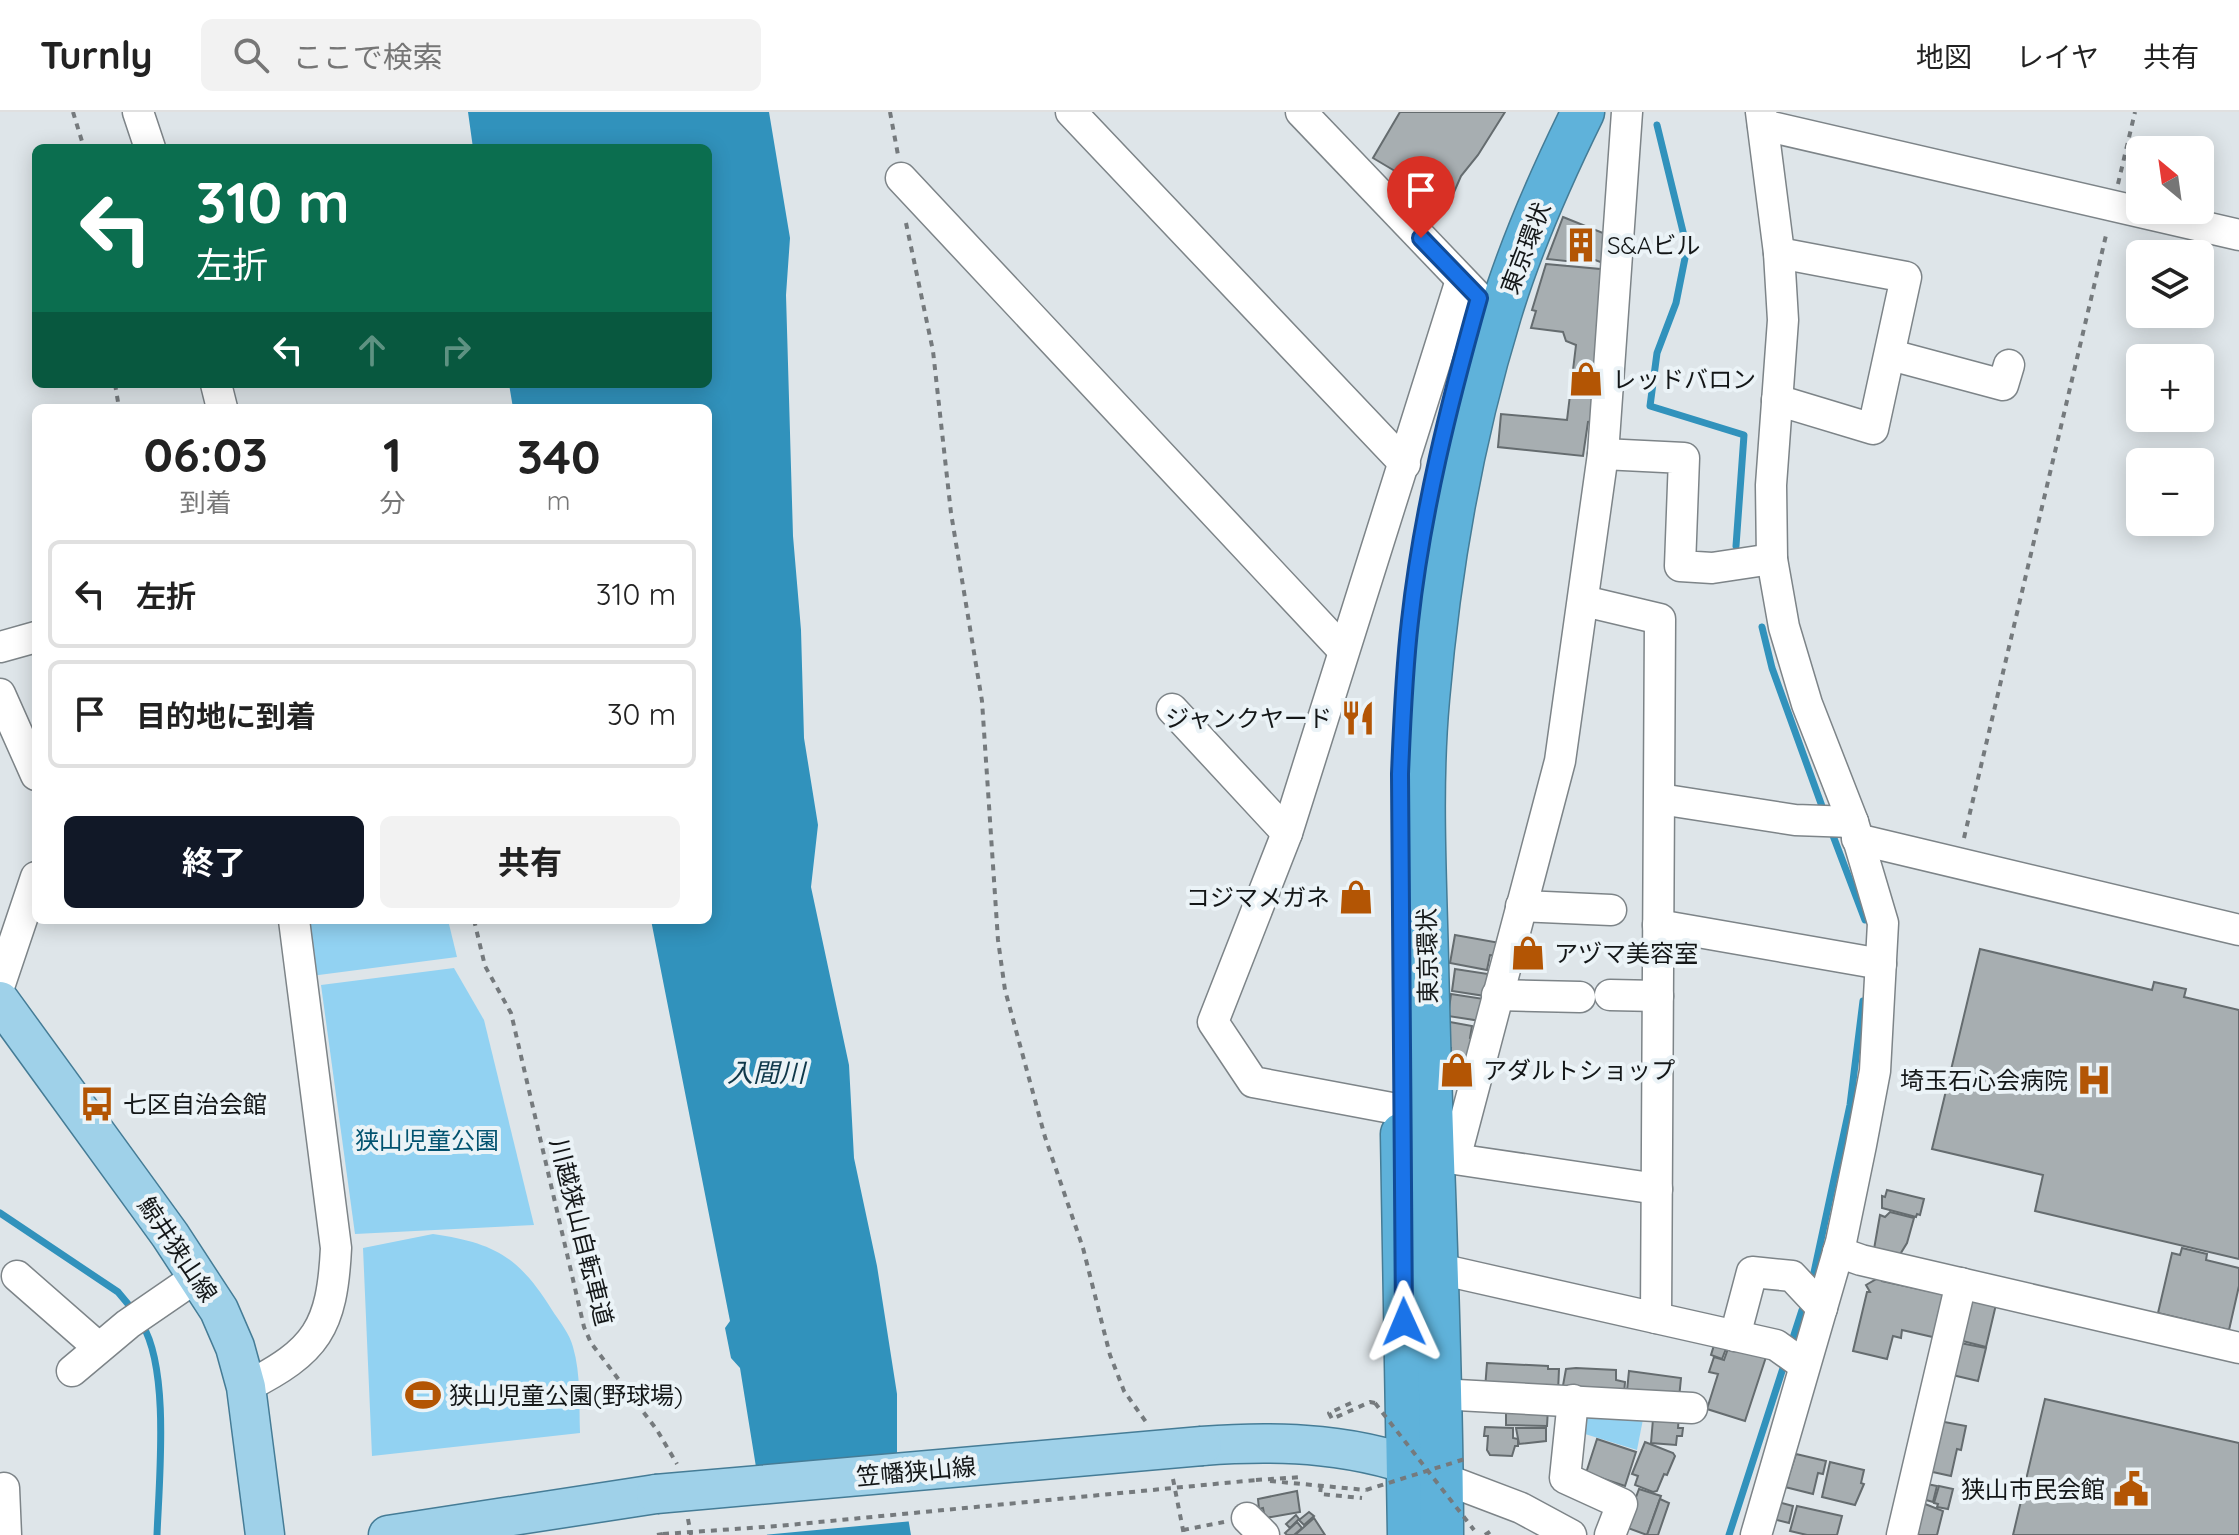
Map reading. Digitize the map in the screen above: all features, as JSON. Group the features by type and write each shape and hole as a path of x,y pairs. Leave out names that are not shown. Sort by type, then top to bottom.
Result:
{"highway":[{"name":"東京環状","path":"1458,1532 1436,1467 1402,1110 1400,774 1410,619 1425,522 1470,289 1510,214 1555,112"},
{"name":"東京環状","path":"1409,1535 1436,1467 1439,1394 1435,1268 1443,1158 1423,774 1436,622 1450,530 1500,312 1531,226 1583,112"}],"main road":[{"name":"鯨井狭山線","path":"0,1001 198,1276 219,1310 235,1347 246,1387 265,1535"},
{"name":"笠幡狭山線","path":"388,1535 669,1485 1202,1446 1283,1442 1319,1445 1436,1467"}],"street":[{"path":"138,112 149,144"},
{"path":"1071,112 1405,464"},
{"path":"1301,112 1470,289 1405,464 1343,650 1287,833 1213,1022 1253,1082 1402,1110"},
{"path":"1636,113 1603,454 1560,761 1497,995 1443,1158 1657,1189"},
{"path":"1756,1535 1838,1252 1875,1071 1883,923 1855,831 1807,704 1784,627 1772,559 1771,485 1783,320 1779,253 1762,118 2239,235"},
{"path":"901,178 1343,650"},
{"path":"1777,400 1873,429 1906,277 1779,253"},
{"path":"1891,355 2003,385 2009,365"},
{"path":"1603,454 1684,458 1680,566 1712,568 1772,559"},
{"path":"1584,601 1660,619 1656,1318"},
{"path":"0,647 32,638"},
{"path":"0,694 32,766"},
{"path":"1172,709 1287,833"},
{"path":"1660,799 1855,831 1957,863 2239,930"},
{"path":"0,984 32,889"},
{"path":"1521,906 1611,910"},
{"path":"246,1387 284,1366 314,1340 323,1322 334,1274 336,1248 295,924"},
{"path":"1658,925 1881,964"},
{"path":"1497,995 1580,997"},
{"path":"1610,995 1658,996"},
{"path":"1838,1252 2239,1348"},
{"path":"1435,1268 1776,1345 1804,1365"},
{"path":"1735,1336 1752,1272 1792,1276 1822,1308"},
{"path":"17,1276 98,1347"},
{"path":"72,1371 98,1347 198,1276"},
{"path":"1902,1535 1961,1283"},
{"path":"1439,1394 1692,1408"},
{"path":"1573,1400 1565,1478 1622,1504 1610,1535"},
{"path":"1436,1467 1571,1535"},
{"path":"4,1488 6,1535"}],"path":[{"path":"73,112 83,144"},
{"path":"890,112 908,237 933,351 951,513 982,701 997,925 1005,990 1045,1137 1083,1248 1110,1355 1124,1391 1149,1426"},
{"path":"1957,863 2135,112"},
{"name":"川越狭山自転車道","path":"475,924 485,966 511,1013 584,1327 591,1343 671,1450 669,1485"},
{"path":"1351,1403 1329,1413 1332,1419 1370,1402 1375,1403 1436,1467 1458,1532"},
{"path":"660,1535 1256,1480 1366,1490 1436,1467"},
{"path":"1171,1472 1184,1532 1256,1526"},
{"path":"1321,1486 1320,1494 1362,1498"},
{"path":"688,1516 691,1535"},
{"path":"1485,1535 1494,1529"}],"green space":[{"path":"304,924 449,924 457,957 311,976"},
{"name":"狭山児童公園","path":"454,968 484,1020 534,1225 355,1234 321,985"},
{"path":"433,1234 489,1248 516,1265 540,1292 567,1332 576,1357 580,1433 372,1456 363,1248"},
{"path":"1593,1412 1644,1414 1637,1450 1585,1434 1587,1418"}],"water":[{"name":"入間川","path":"468,112 769,112 790,238 786,295 793,536 801,630 804,738 818,825 811,887 849,1065 854,1158 877,1266 897,1394 897,1452 911,1535 767,1535 740,1368 731,1358 725,1328 730,1321 652,924 712,924 712,404 512,404 510,388 712,388 712,144 472,144"}],"pier":[{"path":"902,1458 913,1521 763,1535 753,1473"}],"building":[{"path":"1400,112 1505,112 1461,176 1451,199 1437,208 1423,205 1404,190 1410,180 1373,158"},
{"name":"S&Aビル","path":"1563,217 1613,237 1603,263 1579,254 1575,262 1547,259"},
{"name":"レッドバロン","path":"1546,264 1611,270 1595,421 1588,422 1583,456 1498,447 1501,414 1567,420 1576,345 1566,341 1563,332 1531,328 1536,311 1532,310"},
{"path":"1455,935 1500,943 1498,956 1490,955 1487,970 1450,963"},
{"name":"埼玉石心会病院","path":"1980,949 2152,990 2154,982 2186,989 2184,997 2239,1010 2239,1259 2035,1211 2043,1175 1932,1149"},
{"path":"1455,969 1488,974 1485,996 1452,991"},
{"path":"1451,994 1484,999 1481,1021 1448,1016"},
{"path":"1450,1022 1472,1026 1470,1038 1475,1039 1464,1078 1449,1076"},
{"path":"1887,1190 1924,1199 1920,1215 1916,1217 1882,1208 1882,1196 1885,1197"},
{"path":"1890,1212 1914,1218 1907,1243 1899,1256 1874,1249 1880,1215 1885,1217"},
{"path":"2182,1248 2207,1254 2206,1260 2239,1268 2239,1286 2229,1330 2158,1313 2172,1253 2180,1255"},
{"path":"1880,1277 1882,1281 1947,1295 1937,1338 1902,1330 1901,1338 1893,1336 1887,1359 1853,1351 1867,1292 1870,1292 1866,1285"},
{"path":"1970,1295 1998,1296 1986,1347 1955,1339"},
{"path":"1715,1342 1727,1346 1722,1359 1711,1355"},
{"path":"1955,1342 1986,1348 1978,1381 1948,1374"},
{"path":"1730,1343 1767,1354 1745,1421 1707,1409 1718,1374 1709,1372 1714,1357 1724,1360"},
{"path":"1487,1363 1559,1369 1558,1392 1485,1389"},
{"path":"1566,1369 1616,1370 1616,1380 1625,1382 1624,1394 1562,1391"},
{"path":"1629,1371 1681,1378 1679,1398 1627,1391"},
{"name":"狭山市民会館","path":"2045,1399 2239,1443 2239,1535 2013,1535"},
{"path":"1506,1407 1548,1408 1547,1426 1506,1425"},
{"path":"1679,1415 1678,1428 1683,1428 1682,1436 1677,1436 1676,1445 1651,1443 1653,1419"},
{"path":"1939,1421 1966,1426 1951,1476 1928,1471"},
{"path":"1485,1427 1513,1428 1513,1438 1518,1439 1518,1446 1515,1446 1512,1456 1490,1455 1487,1450 1488,1436 1484,1436"},
{"path":"1516,1428 1546,1428 1546,1441 1519,1444"},
{"path":"1597,1439 1636,1452 1625,1486 1586,1473"},
{"path":"1645,1442 1675,1456 1667,1475 1664,1474 1657,1491 1653,1492 1635,1485 1638,1476 1632,1474"},
{"path":"1796,1454 1826,1461 1823,1474 1818,1473 1813,1494 1785,1487"},
{"path":"1830,1462 1864,1470 1861,1483 1864,1484 1855,1505 1822,1497"},
{"path":"1922,1483 1937,1486 1933,1502 1919,1498"},
{"path":"1939,1486 1953,1489 1948,1509 1937,1507 1938,1504 1934,1503"},
{"path":"1639,1489 1661,1496 1647,1535 1625,1527"},
{"path":"1297,1491 1300,1512 1265,1518 1263,1508 1259,1509 1258,1499"},
{"path":"1660,1499 1669,1503 1658,1535 1647,1535"},
{"path":"1778,1502 1793,1506 1789,1523 1773,1519"},
{"path":"1920,1502 1943,1511 1937,1535 1911,1535"},
{"path":"1797,1506 1842,1516 1837,1535 1807,1535 1790,1531"},
{"path":"1309,1512 1314,1516 1304,1525 1299,1520"},
{"path":"1296,1515 1299,1519 1290,1528 1286,1524"},
{"path":"1314,1518 1325,1535 1295,1535"},
{"path":"1297,1522 1302,1528 1294,1535 1287,1535 1285,1533"}],"waterway":[{"path":"1657,125 1687,248 1676,303 1657,353 1650,406 1744,435 1736,546"},
{"path":"1762,627 1772,668 1823,809"},
{"path":"1832,833 1865,920"},
{"path":"1813,1277 1850,1105 1863,1001"},
{"path":"0,1213 118,1292 133,1310"},
{"path":"1790,1347 1802,1310"},
{"path":"142,1324 151,1344 160,1396 157,1535"},
{"path":"1729,1535 1785,1362"}],"place":[{"name":"S&Aビル","path":"1581,245"},
{"name":"レッドバロン","path":"1586,379"},
{"name":"ジャンクヤード","path":"1358,718"},
{"name":"コジマメガネ","path":"1356,897"},
{"name":"アヅマ美容室","path":"1528,953"},
{"name":"アダルトショップ","path":"1457,1070"},
{"name":"埼玉石心会病院","path":"2094,1080"},
{"name":"七区自治会館","path":"97,1104"},
{"name":"狭山児童公園(野球場)","path":"423,1395"},
{"name":"狭山市民会館","path":"2131,1489"}],"route":[{"path":"1404,1322 1400,774 1403,698 1410,619 1425,522 1443,436 1479,298 1421,238"}]}
